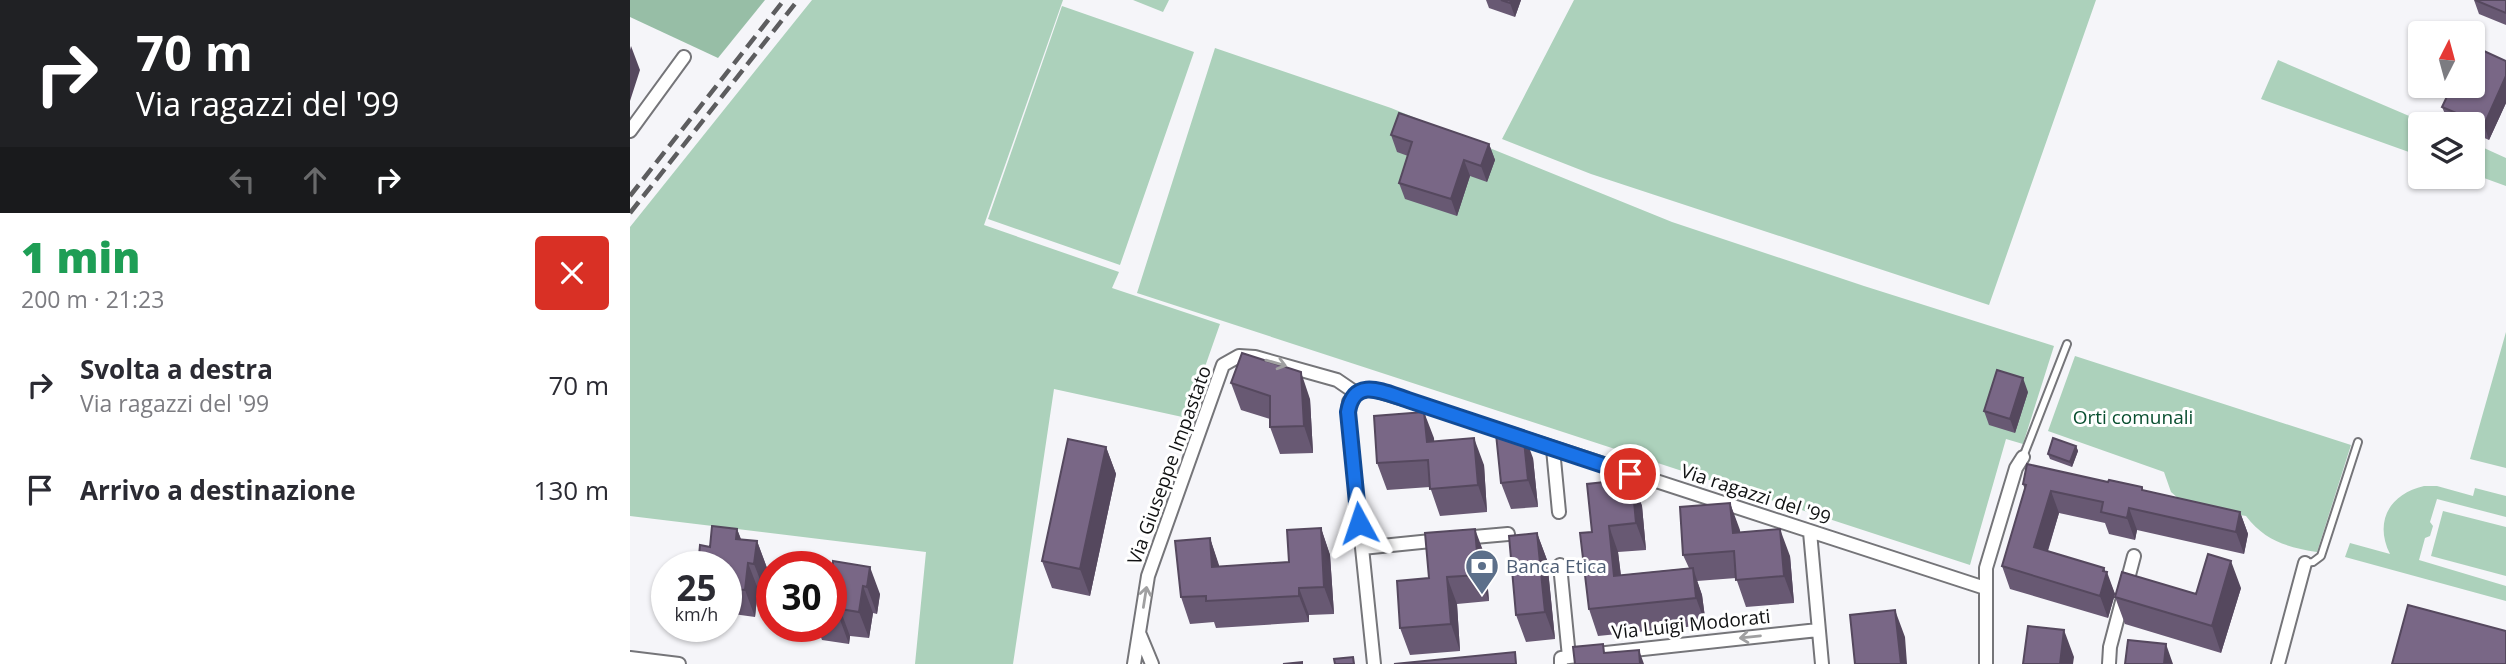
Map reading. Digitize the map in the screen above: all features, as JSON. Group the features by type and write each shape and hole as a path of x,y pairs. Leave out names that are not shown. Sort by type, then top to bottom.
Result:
{"street":[{"path":"630,131 684,57"},
{"name":"Via Giuseppe Impastato","path":"1134,664 1149,576 1223,365 1239,356 1255,356 1337,380 1356,393"},
{"name":"Via ragazzi del '99","path":"1356,393 1371,389 1985,589"},
{"path":"1356,393 1349,402 1348,412 1374,664"},
{"path":"1553,449 1559,512"},
{"path":"1986,664 1986,568 2016,468 2023,457"},
{"path":"1810,532 1822,664"},
{"path":"1362,548 1508,534"},
{"path":"2109,664 2110,647 2134,556"},
{"path":"2278,664 2305,563"},
{"path":"1560,565 1565,660"},
{"name":"Via Luigi Modorati","path":"1565,660 1818,630"},
{"path":"1139,634 1152,664"},
{"path":"630,658 680,664"}],"lane":[{"path":"2023,457 2067,344"},
{"path":"2305,563 2314,562 2321,556 2358,442"}],"green space":[{"path":"630,0 765,0 718,58 630,17"},
{"path":"812,0 1063,0 984,225 1119,272 1112,288 1220,324 1187,418 1054,389 1013,664 915,664 926,552 630,516 630,227"},
{"path":"1133,0 1169,0 1163,12"},
{"path":"1574,0 2096,0 1989,305 1591,174 1502,139"},
{"path":"1062,6 1194,52 1120,265 988,219"},
{"path":"1215,48 1391,108 1672,222 2054,346 2023,444 2006,439 1970,565 1137,293"},
{"path":"2278,60 2408,115 2408,152 2261,99"},
{"path":"2485,148 2506,158 2506,186 2485,178"},
{"path":"2506,332 2506,468 2470,459"},
{"name":"Orti comunali","path":"2075,356 2351,445 2317,552 2296,548 2269,537 2246,516 2186,505 2171,492 2164,472 2048,431"},
{"path":"2424,486 2437,486 2473,496 2475,488 2506,496 2506,517 2437,499 2430,522 2433,526 2430,536 2425,538 2419,560 2506,586 2506,601 2345,557 2350,543 2390,554 2384,531 2388,511 2402,495"},
{"path":"2443,511 2506,527 2506,576 2431,556"}],"building":[{"path":"2475,0 2506,0 2506,13"},
{"path":"2485,51 2506,61 2506,76 2485,123 2485,112 2454,112 2442,107 2446,98 2485,98"},
{"path":"1399,113 1489,144 1481,166 1464,160 1451,199 1399,183 1412,142 1391,135"},
{"path":"1242,353 1301,372 1304,426 1270,427 1270,396 1231,383"},
{"path":"1997,370 2023,378 2010,419 1984,411"},
{"path":"1424,412 1427,442 1474,438 1478,485 1430,489 1428,460 1377,463 1374,416"},
{"path":"1523,431 1528,480 1501,483 1496,434"},
{"path":"2053,438 2076,446 2070,462 2048,454"},
{"path":"1068,439 1106,447 1080,569 1042,561"},
{"path":"2027,464 2142,487 2142,490 2240,512 2236,532 2129,508 2127,518 2101,512 2103,502 2051,491 2034,547 2104,568 2103,571 2107,572 2100,596 2002,566 2026,485 2023,484"},
{"path":"1632,479 1636,523 1609,526 1614,576 1693,568 1696,598 1589,609 1580,533 1592,532 1587,484"},
{"path":"1730,503 1733,533 1780,529 1784,576 1736,580 1734,551 1683,555 1680,507"},
{"path":"712,526 737,529 736,539 757,541 754,564 748,563 745,590 742,590 742,551 699,551 700,545 710,547"},
{"path":"1321,528 1324,587 1299,588 1299,596 1206,601 1206,596 1181,597 1175,541 1210,538 1212,567 1289,562 1287,530"},
{"path":"1475,529 1479,575 1447,577 1451,624 1400,628 1397,581 1429,578 1425,533"},
{"path":"1537,533 1545,612 1516,615 1509,536"},
{"path":"2208,554 2231,561 2212,626 2115,597 2122,572 2196,594"},
{"path":"847,563 870,567 867,587 863,586 859,612 847,610"},
{"path":"2408,605 2506,631 2506,664 2392,664"},
{"path":"1895,610 1901,664 1855,664 1850,615"},
{"path":"2028,626 2064,630 2060,664 2023,664"},
{"path":"2128,640 2166,644 2164,664 2125,664"},
{"path":"1603,644 1604,653 1639,650 1640,664 1575,664 1573,647"},
{"path":"1515,652 1516,664 1394,664"},
{"path":"1353,657 1354,664 1335,664 1334,659"}],"railway":[{"path":"630,196 784,0"},
{"path":"630,213 798,0"}],"place":[{"name":"Banca Etica","path":"1482,596"}],"route":[{"path":"1359,523 1348,412 1349,402 1356,393 1363,390 1371,389 1408,400 1630,474"}]}
